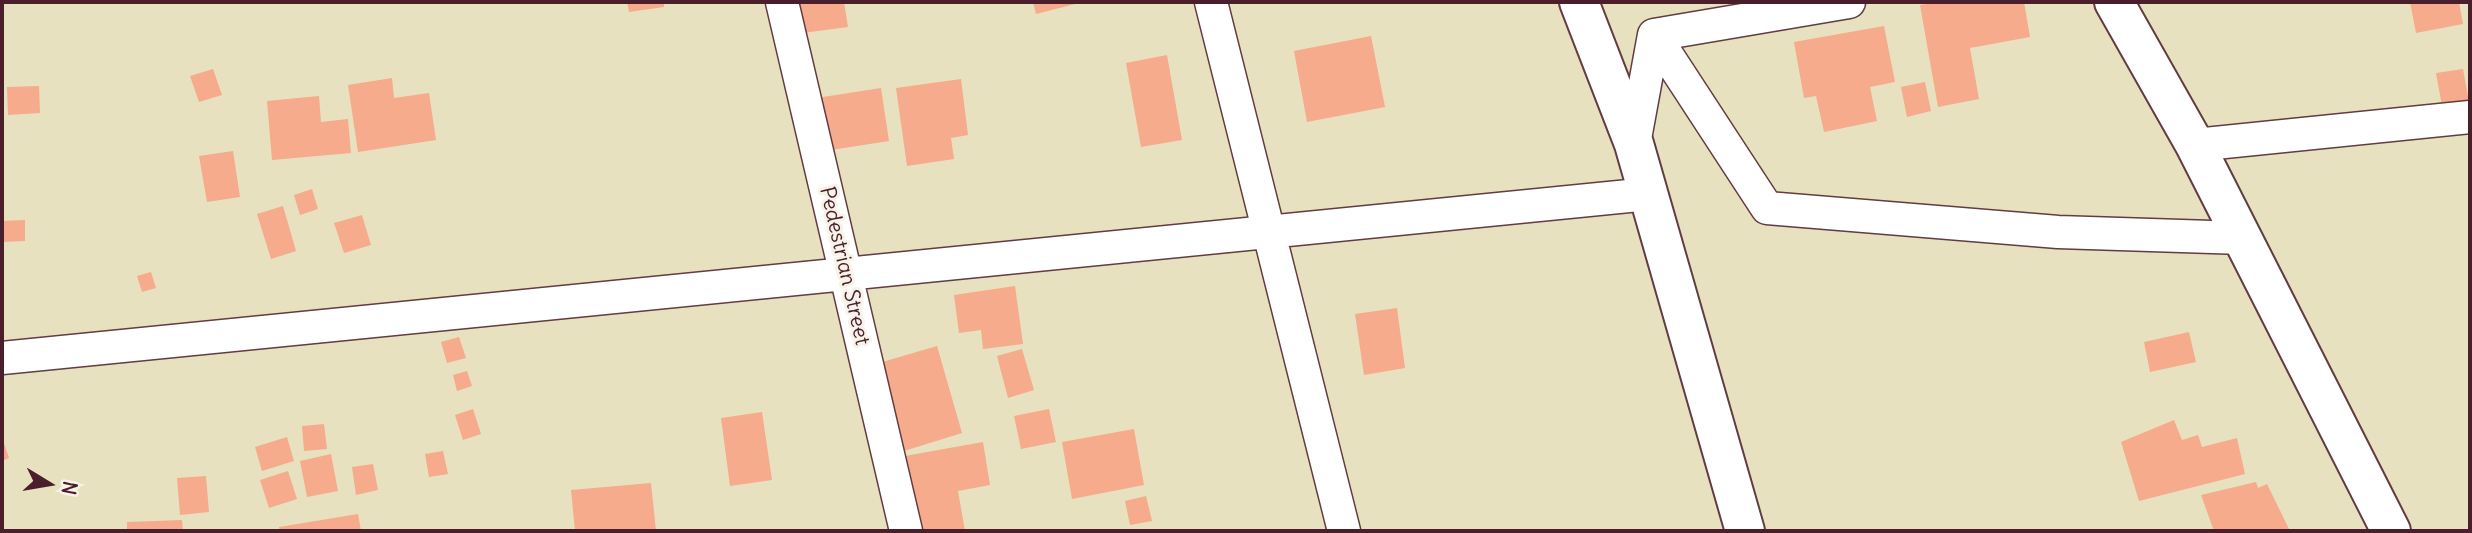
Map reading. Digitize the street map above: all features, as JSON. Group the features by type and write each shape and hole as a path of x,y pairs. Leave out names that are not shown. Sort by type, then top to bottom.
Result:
{"main road":[{"path":"1579,2 1634,144 1745,531"},
{"path":"2114,2 2243,238 2391,531"}],"street":[{"name":"Pedestrian Street","path":"782,2 906,531"},
{"path":"1211,2 1344,531"},
{"path":"1654,35 1849,2"},
{"path":"1634,144 1654,35"},
{"path":"1654,35 1767,208 2058,232 2243,238"},
{"path":"2194,145 2470,117"},
{"path":"2,358 1649,194"}],"building":[{"path":"627,2 664,2 664,7 629,12"},
{"path":"783,2 844,2 848,27 788,35"},
{"path":"1033,2 1079,2 1079,3 1036,14"},
{"path":"1939,2 2024,2 2030,37 1970,48 1979,99 1938,107 1920,5"},
{"path":"2410,2 2459,2 2463,24 2416,33"},
{"path":"1884,26 1895,82 1870,87 1877,121 1824,132 1816,96 1804,98 1794,42"},
{"path":"1371,36 1385,107 1307,122 1294,51"},
{"path":"1167,55 1182,140 1141,147 1126,63"},
{"path":"213,69 222,95 199,102 190,76"},
{"path":"2463,69 2469,102 2442,106 2436,73"},
{"path":"392,78 394,98 429,93 436,140 358,152 348,85"},
{"path":"961,79 968,135 951,138 954,159 907,166 896,88"},
{"path":"1925,82 1931,111 1907,117 1901,87"},
{"path":"39,86 40,113 8,115 7,87"},
{"path":"881,88 889,141 818,152 810,99"},
{"path":"319,96 321,122 348,119 351,153 272,160 267,101"},
{"path":"233,151 240,197 207,202 199,156"},
{"path":"312,189 318,209 300,215 294,195"},
{"path":"283,206 296,251 271,259 257,214"},
{"path":"362,215 371,245 344,253 334,223"},
{"path":"25,220 25,241 3,242 2,221"},
{"path":"151,272 156,288 142,292 137,276"},
{"path":"1015,286 1023,344 983,349 981,330 959,333 954,295"},
{"path":"1397,308 1405,368 1364,375 1355,314"},
{"path":"2189,332 2196,362 2150,372 2144,342"},
{"path":"459,337 466,358 447,363 441,342"},
{"path":"937,346 962,433 904,451 879,363"},
{"path":"1022,349 1034,390 1008,398 997,356"},
{"path":"467,371 472,386 457,391 453,375"},
{"path":"473,409 481,434 463,440 455,415"},
{"path":"1049,409 1056,442 1021,449 1014,416"},
{"path":"762,412 772,480 730,486 721,418"},
{"path":"2174,420 2182,440 2198,435 2202,447 2237,438 2245,474 2139,501 2121,442"},
{"path":"324,424 327,449 304,451 302,426"},
{"path":"1134,429 1144,485 1072,499 1062,442"},
{"path":"2,437 9,458 2,461"},
{"path":"287,437 294,461 262,471 255,447"},
{"path":"983,442 990,485 958,491 965,531 918,531 905,456"},
{"path":"443,451 448,474 429,477 425,454"},
{"path":"331,454 338,491 307,497 300,461"},
{"path":"373,464 378,490 356,495 352,467"},
{"path":"288,471 297,499 269,508 260,480"},
{"path":"206,476 209,512 180,515 177,478"},
{"path":"2256,482 2258,488 2267,484 2290,531 2214,531 2201,495"},
{"path":"651,483 656,531 575,531 571,490"},
{"path":"1146,496 1152,521 1130,525 1125,501"},
{"path":"358,514 361,531 280,531 279,527"},
{"path":"182,520 183,531 127,531 127,522"}]}
